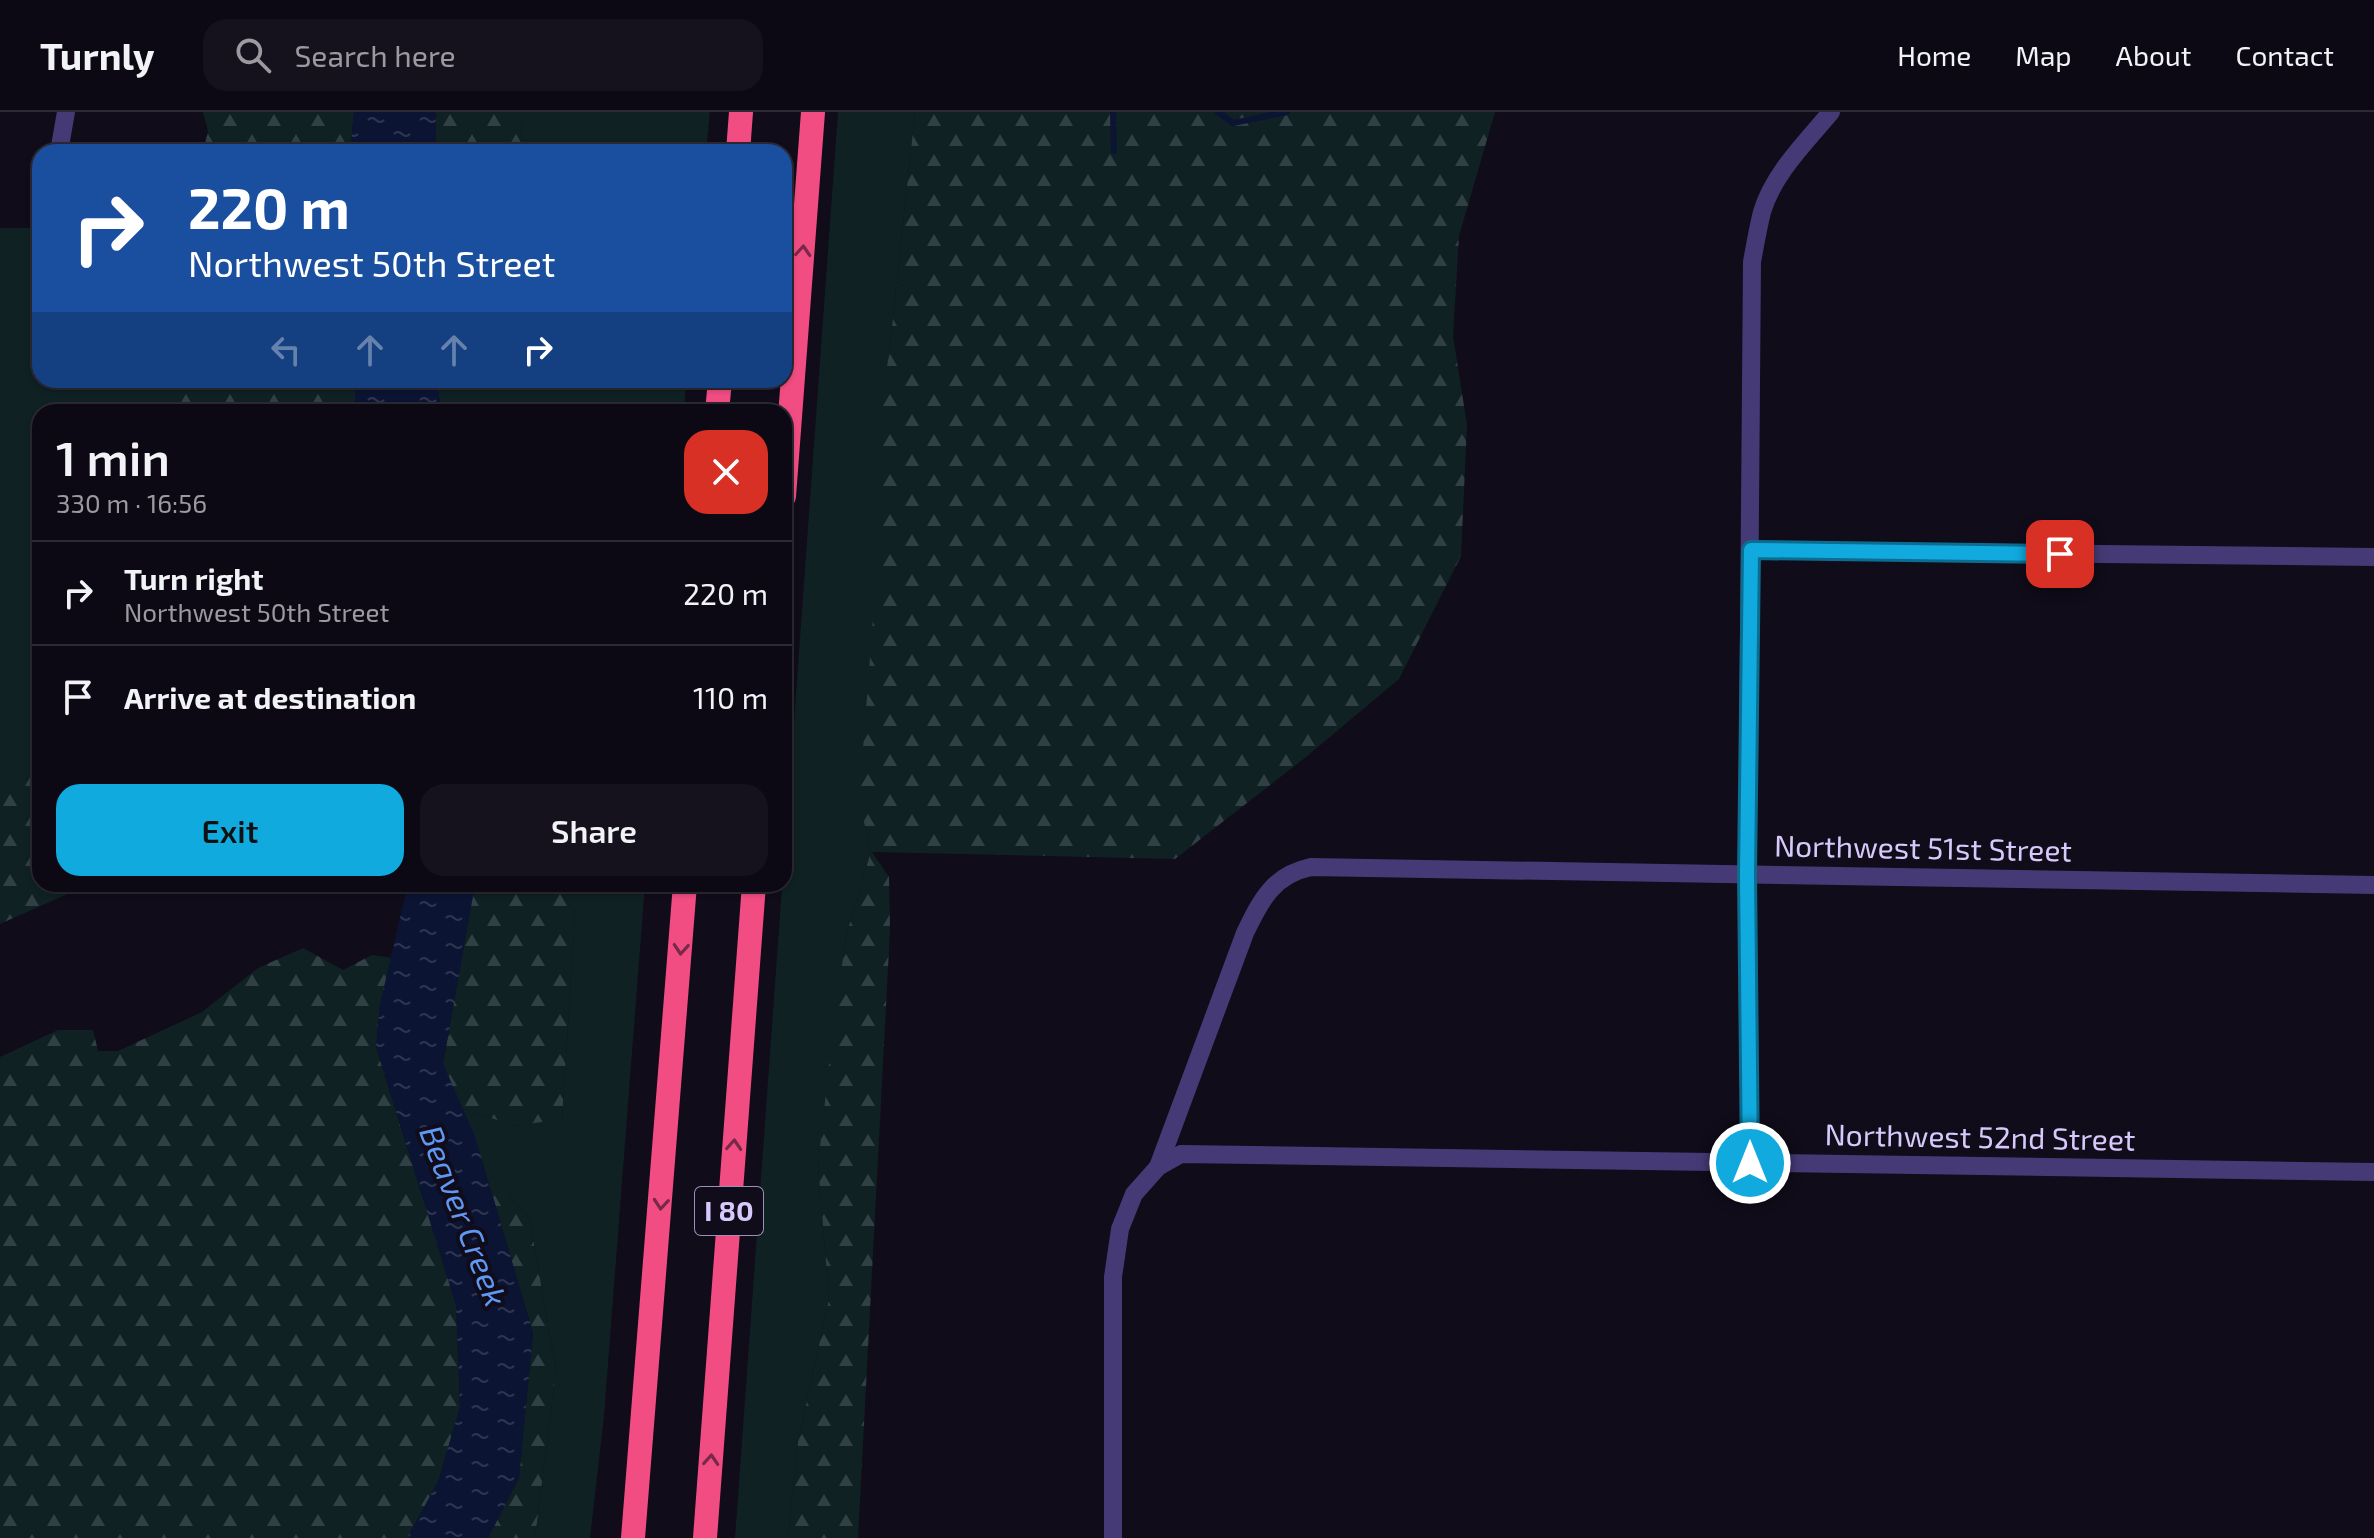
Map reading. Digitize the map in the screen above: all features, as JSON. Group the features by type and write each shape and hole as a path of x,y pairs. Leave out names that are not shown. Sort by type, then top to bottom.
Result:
{"highway":[{"path":"739,144 741,112"},
{"path":"791,404 813,112"},
{"name":"I 80","path":"633,1538 684,892"},
{"name":"I 80","path":"705,1538 753,892"}],"street":[{"path":"60,144 66,112"},
{"path":"1750,1163 1747,874 1752,262 1763,210 1772,191 1791,160 1831,112"},
{"path":"1751,550 2374,557"},
{"name":"Northwest 51st Street","path":"1158,1167 1254,915 1277,880 1293,871 1311,867 2374,885"},
{"name":"Northwest 52nd Street","path":"1158,1167 1181,1154 2374,1172"},
{"path":"1113,1538 1113,1277 1120,1229 1134,1194 1158,1167"}],"green space":[{"path":"203,112 354,112 351,144 205,144 208,131"},
{"path":"436,112 522,112 521,144 435,144"},
{"path":"522,112 710,112 707,144 521,144"},
{"path":"838,112 915,112 889,355 878,420 1064,331 859,801 871,851 846,936 818,1165 829,1299 798,1442 788,1538 735,1538 782,892 792,892 792,749"},
{"path":"915,112 1495,112 1459,236 1453,336 1467,425 1461,556 1399,679 1306,757 1175,859 872,852 889,877 890,930 858,1538 788,1538 798,1442 829,1299 818,1165 832,1038 846,936 871,851 859,802 877,565 877,420 889,355"},
{"path":"0,228 32,228 32,388 236,388 236,404 32,404 32,888 0,906"},
{"path":"162,388 355,388 355,404 160,404"},
{"path":"438,388 686,388 684,404 440,404"},
{"path":"32,767 32,892 72,892 0,924 0,773"},
{"path":"474,892 561,892 575,913 562,1119 514,1126 462,1108 443,1064"},
{"path":"561,892 644,892 604,1416 590,1538 535,1538 556,1371 530,1221 505,1188 493,1197 462,1108 514,1126 562,1118 575,913"},
{"path":"303,948 343,970 372,955 393,958 380,1004 376,1047 456,1305 460,1407 438,1482 407,1538 0,1538 0,1057 58,1030 93,1030 98,1051 118,1051 202,1012 258,968"},
{"path":"505,1188 530,1221 556,1371 535,1538 488,1538 519,1478 533,1333 493,1197"}],"water":[{"path":"354,112 436,112 435,144 351,144"},
{"path":"355,388 438,388 440,404 355,404"},
{"name":"Beaver Creek","path":"406,892 474,892 443,1064 475,1136 533,1333 519,1478 488,1538 407,1538 438,1482 460,1407 456,1305 376,1047 380,1004"}],"waterway":[{"path":"1113,112 1114,151"},
{"path":"1218,112 1233,123 1287,112"}],"route":[{"path":"1750,1163 1747,874 1751,550 2060,554"}]}
